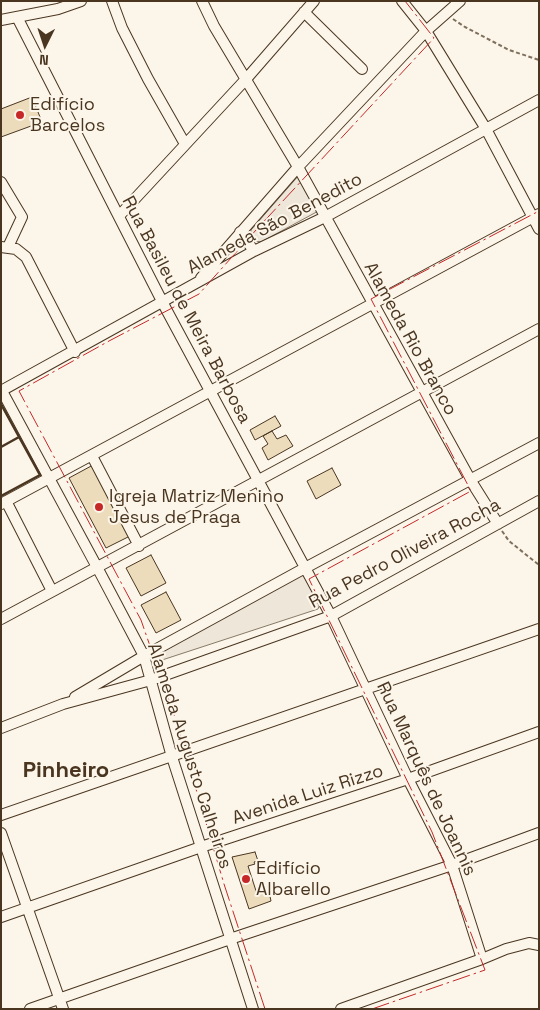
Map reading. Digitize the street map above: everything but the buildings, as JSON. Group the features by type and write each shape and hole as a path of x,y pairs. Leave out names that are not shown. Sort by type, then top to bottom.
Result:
{"street":[{"path":"1,20 58,9 81,1"},
{"path":"112,1 122,28 185,144"},
{"name":"Alameda Rio Branco","path":"202,1 214,26 247,78 298,167 471,481 498,524"},
{"path":"118,216 247,78 314,1"},
{"path":"402,1 426,31 486,129 536,216 539,229"},
{"path":"196,284 298,167 426,31 460,1"},
{"path":"304,12 362,69"},
{"name":"Rua Basileu de Meira Barbosa","path":"17,17 209,392 331,616"},
{"name":"Alameda São Benedito","path":"1,391 254,251 325,217 539,100"},
{"path":"1,182 22,216 5,247 16,249 26,257 74,352"},
{"path":"52,591 4,503 536,216"},
{"path":"240,232 254,251"},
{"path":"1,619 539,328"},
{"name":"Alameda Augusto Calheiros","path":"1,391 98,567 144,656 172,757 253,1009"},
{"path":"63,704 144,656 305,568 539,444"},
{"path":"92,456 138,546"},
{"name":"Rua Pedro Oliveira Rocha","path":"1,728 63,704 150,680 331,616 539,501"},
{"name":"Rua Marquês de Joannis","path":"331,616 408,779 452,865 482,959"},
{"path":"1,815 539,629"},
{"name":"Avenida Luiz Rizzo","path":"1,917 201,847 408,779 539,732"},
{"path":"30,1009 61,1004 230,939 452,865 539,832"},
{"path":"1,833 61,1004"},
{"path":"341,1009 521,944 539,945"}],"path":[{"path":"446,14 465,27 509,50 539,60"},
{"path":"498,524 510,541 539,565"}],"shaded area":[{"path":"300,174 324,208 261,242 256,241 251,236 251,230"},
{"path":"298,574 304,575 320,604 318,609 159,661 154,647"}],"wall":[{"path":"1,404 40,475 1,496"},
{"path":"1,447 19,437"}],"power":[{"path":"265,1009 224,884 175,718 141,620 19,391 199,294 434,38 405,1"},
{"path":"372,1009 485,970 432,832 309,579 471,491 371,299 539,211"}],"place":[{"name":"Edifício Barcelos","path":"20,115"},
{"name":"Igreja Matriz Menino Jesus de Praga","path":"99,507"},
{"name":"Edifício Albarello","path":"246,879"}],"district":[{"name":"Pinheiro","path":"66,771"}]}
